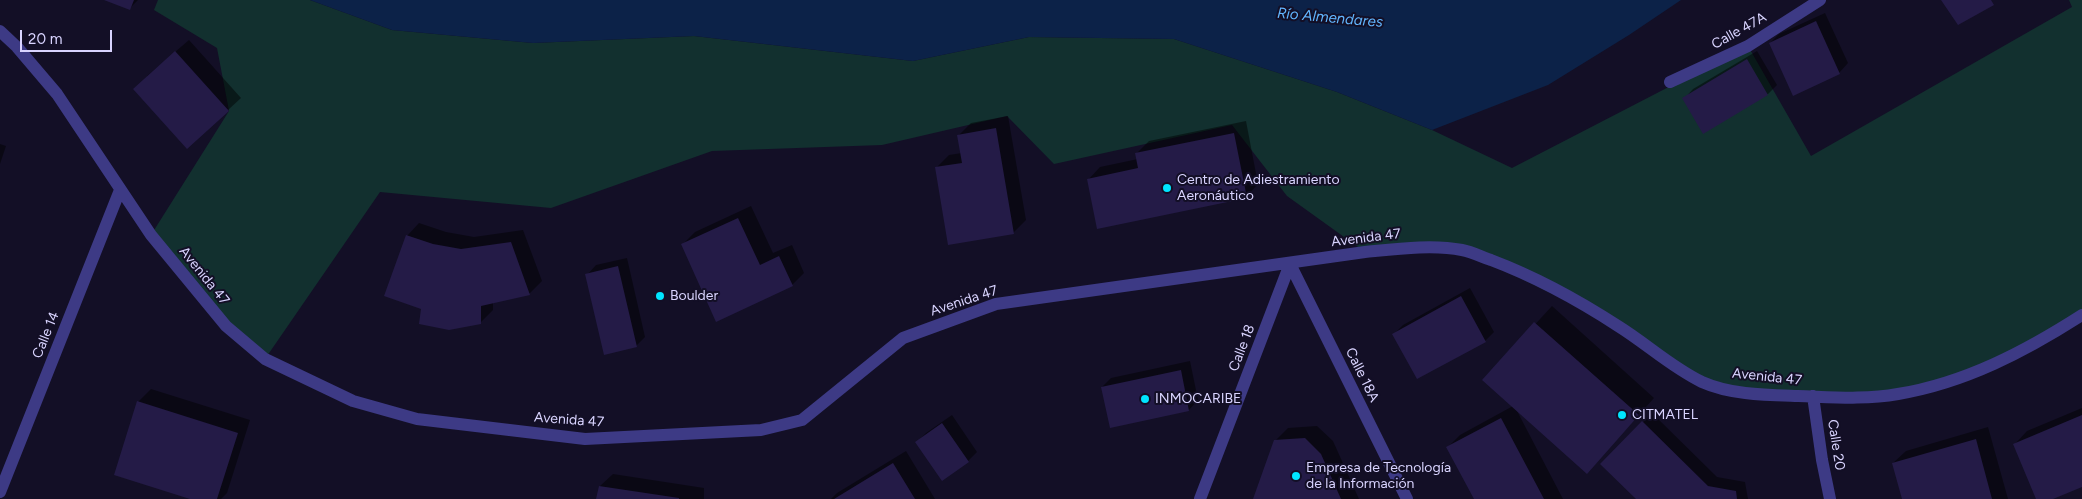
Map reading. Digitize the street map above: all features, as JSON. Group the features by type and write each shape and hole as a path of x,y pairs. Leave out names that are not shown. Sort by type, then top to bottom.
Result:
{"street":[{"name":"Calle 47A","path":"1670,82 1748,46 1820,0"},
{"name":"Avenida 47","path":"0,31 17,47 57,94 151,235 226,326 265,359 353,402 417,419 585,439 761,430 802,420 903,338 996,304 1382,250 1416,248 1462,250 1518,270 1563,292 1619,326 1665,361 1703,382 1738,391 1850,398 1897,395 1937,386 1983,369 2030,347 2082,314"},
{"name":"Calle 14","path":"0,492 120,190"},
{"name":"Calle 18","path":"1200,499 1290,264"},
{"name":"Calle 18A","path":"1290,264 1407,499"},
{"name":"Calle 20","path":"1813,396 1822,460 1830,499"}],"green space":[{"path":"158,0 310,0 392,30 533,43 694,36 913,61 1029,37 1174,39 1337,92 1432,130 1512,168 1748,46 1811,156 2072,7 2069,0 2082,0 2082,315 2030,347 1897,395 1780,395 1703,382 1619,326 1462,250 1365,252 1287,196 1232,125 1054,164 1007,116 882,145 712,151 551,208 380,192 265,359 226,326 151,235 229,111 217,48 154,10"}],"water":[{"name":"Río Almendares","path":"310,0 1681,0 1548,85 1432,130 1337,92 1174,39 1029,37 913,61 694,36 533,43 392,30"}],"building":[{"path":"104,0 134,0 130,10"},
{"path":"1941,0 1991,0 1994,5 1958,25"},
{"path":"1816,21 1840,74 1793,96 1769,43"},
{"path":"175,51 229,111 187,149 133,89"},
{"path":"1747,59 1768,95 1703,134 1682,98"},
{"path":"996,128 1014,234 948,245 935,167 962,163 957,135"},
{"name":"Centro de Adiestramiento Aeronáutico","path":"1234,133 1247,198 1097,229 1087,179 1138,168 1135,153"},
{"path":"738,218 760,265 779,256 793,286 716,322 681,244"},
{"path":"406,235 433,244 461,249 511,242 530,295 481,306 481,324 449,330 419,324 421,309 384,296"},
{"path":"618,266 637,347 604,355 585,274"},
{"path":"1461,296 1486,342 1417,379 1392,334"},
{"name":"CITMATEL","path":"1534,322 1639,415 1587,474 1482,380"},
{"name":"INMOCARIBE","path":"1181,370 1189,411 1110,428 1101,387"},
{"path":"137,401 238,433 217,499 190,499 114,475"},
{"path":"2082,415 2082,487 2053,499 2036,499 2013,444"},
{"path":"1501,418 1544,499 1474,499 1446,447"},
{"path":"1642,421 1708,486 1736,491 1737,499 1636,499 1600,464"},
{"path":"942,423 969,462 942,481 915,442"},
{"name":"Empresa de Tecnología de la Información","path":"1305,438 1321,454 1341,499 1253,499 1274,440"},
{"path":"1976,439 1992,499 1902,499 1892,463"},
{"path":"893,463 915,499 834,499"},
{"path":"599,486 679,498 679,499 596,499"}],"place":[{"name":"Centro de Adiestramiento Aeronáutico","path":"1167,188"},
{"name":"Boulder","path":"660,296"},
{"name":"INMOCARIBE","path":"1145,399"},
{"name":"CITMATEL","path":"1622,415"},
{"name":"Empresa de Tecnología de la Información","path":"1296,476"}]}
